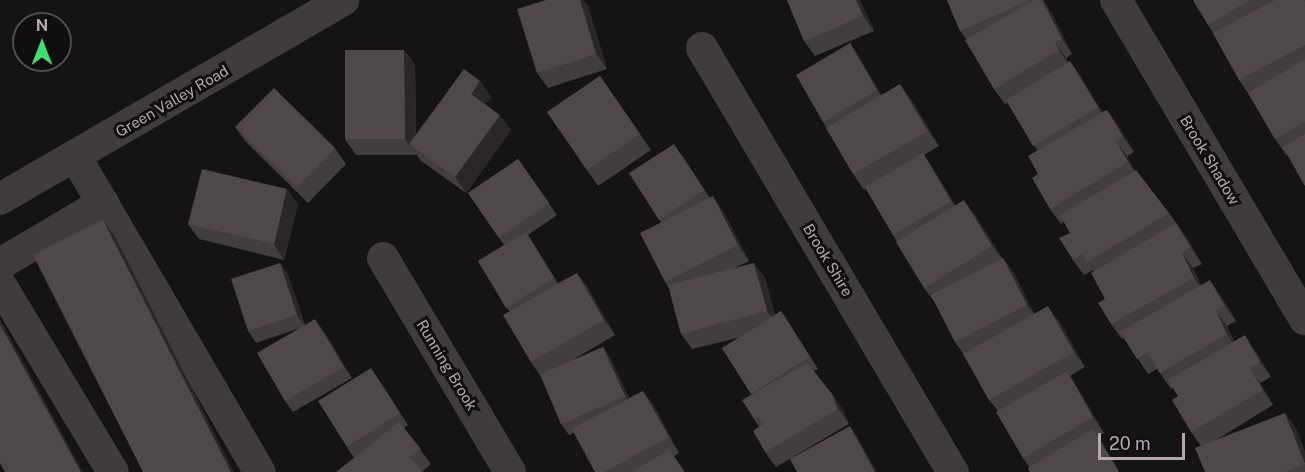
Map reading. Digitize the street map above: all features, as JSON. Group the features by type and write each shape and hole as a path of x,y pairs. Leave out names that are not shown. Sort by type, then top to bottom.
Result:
{"street":[{"name":"Green Valley Road","path":"1,196 75,156 343,0"},
{"name":"Brook Shadow","path":"1116,0 1305,319"},
{"name":"Brook Shire","path":"702,48 953,472"},
{"path":"75,156 260,472"},
{"path":"0,264 103,203"},
{"name":"Running Brook","path":"383,258 510,472"},
{"path":"0,284 113,472"}],"building":[{"path":"546,0 580,0 596,54 537,73 517,9"},
{"path":"787,0 856,0 863,16 804,41"},
{"path":"947,0 1030,0 960,31"},
{"path":"1034,0 1042,0 1062,39 1055,42 1059,50 994,89 965,40"},
{"path":"1193,0 1250,0 1208,25"},
{"path":"1275,0 1304,0 1305,45 1239,80 1213,33"},
{"path":"850,43 877,90 823,122 796,75"},
{"path":"345,50 404,50 405,139 345,139"},
{"path":"1305,59 1305,122 1275,139 1248,93"},
{"path":"1070,61 1098,107 1033,146 1006,100"},
{"path":"464,69 480,81 471,94 500,115 455,177 409,144"},
{"path":"600,76 640,134 587,170 547,112"},
{"path":"900,84 928,131 853,174 826,128"},
{"path":"274,88 335,148 297,187 235,127"},
{"path":"1107,110 1123,137 1116,141 1128,162 1050,209 1032,178 1038,174 1028,156"},
{"path":"1305,134 1305,186 1283,147"},
{"path":"674,144 704,190 659,220 629,173"},
{"path":"923,153 951,201 893,235 865,187"},
{"path":"518,159 549,203 499,238 468,193"},
{"path":"202,169 287,189 274,244 188,224"},
{"path":"1136,170 1169,213 1087,262 1083,254 1073,260 1059,238 1070,233 1060,215"},
{"path":"713,196 738,245 665,282 640,233"},
{"path":"964,200 992,246 924,288 896,242"},
{"path":"103,220 231,472 143,472 33,255"},
{"path":"1176,223 1191,248 1182,253 1194,278 1111,324 1098,303 1105,299 1091,273"},
{"path":"526,232 554,278 506,308 478,261"},
{"path":"1003,258 1027,305 955,342 931,295"},
{"path":"280,263 297,315 248,331 231,279"},
{"path":"754,263 767,311 681,334 668,285"},
{"path":"577,273 604,320 531,362 503,315"},
{"path":"1210,280 1225,306 1216,311 1227,334 1160,373 1148,352 1137,359 1120,332"},
{"path":"1048,306 1074,352 989,400 963,354"},
{"path":"781,311 810,357 751,394 722,348"},
{"path":"315,319 344,367 285,401 257,353"},
{"path":"0,324 81,472 5,472 0,463"},
{"path":"1245,335 1260,362 1250,368 1263,390 1191,432 1172,400 1178,396 1168,380"},
{"path":"603,347 625,396 561,424 540,374"},
{"path":"807,363 832,394 838,409 765,452 753,431 763,424 758,417 754,419 742,400"},
{"path":"371,368 400,413 347,447 318,401"},
{"path":"1067,371 1093,417 1023,458 996,412"},
{"path":"643,391 669,437 604,472 595,472 572,429"},
{"path":"1285,413 1305,464 1285,472 1205,472 1195,448"},
{"path":"399,422 421,449 410,457 422,472 336,472"},
{"path":"850,426 875,472 797,472 790,459"},
{"path":"1093,429 1119,472 1030,472 1028,468"},
{"path":"669,449 684,472 633,472"}]}
